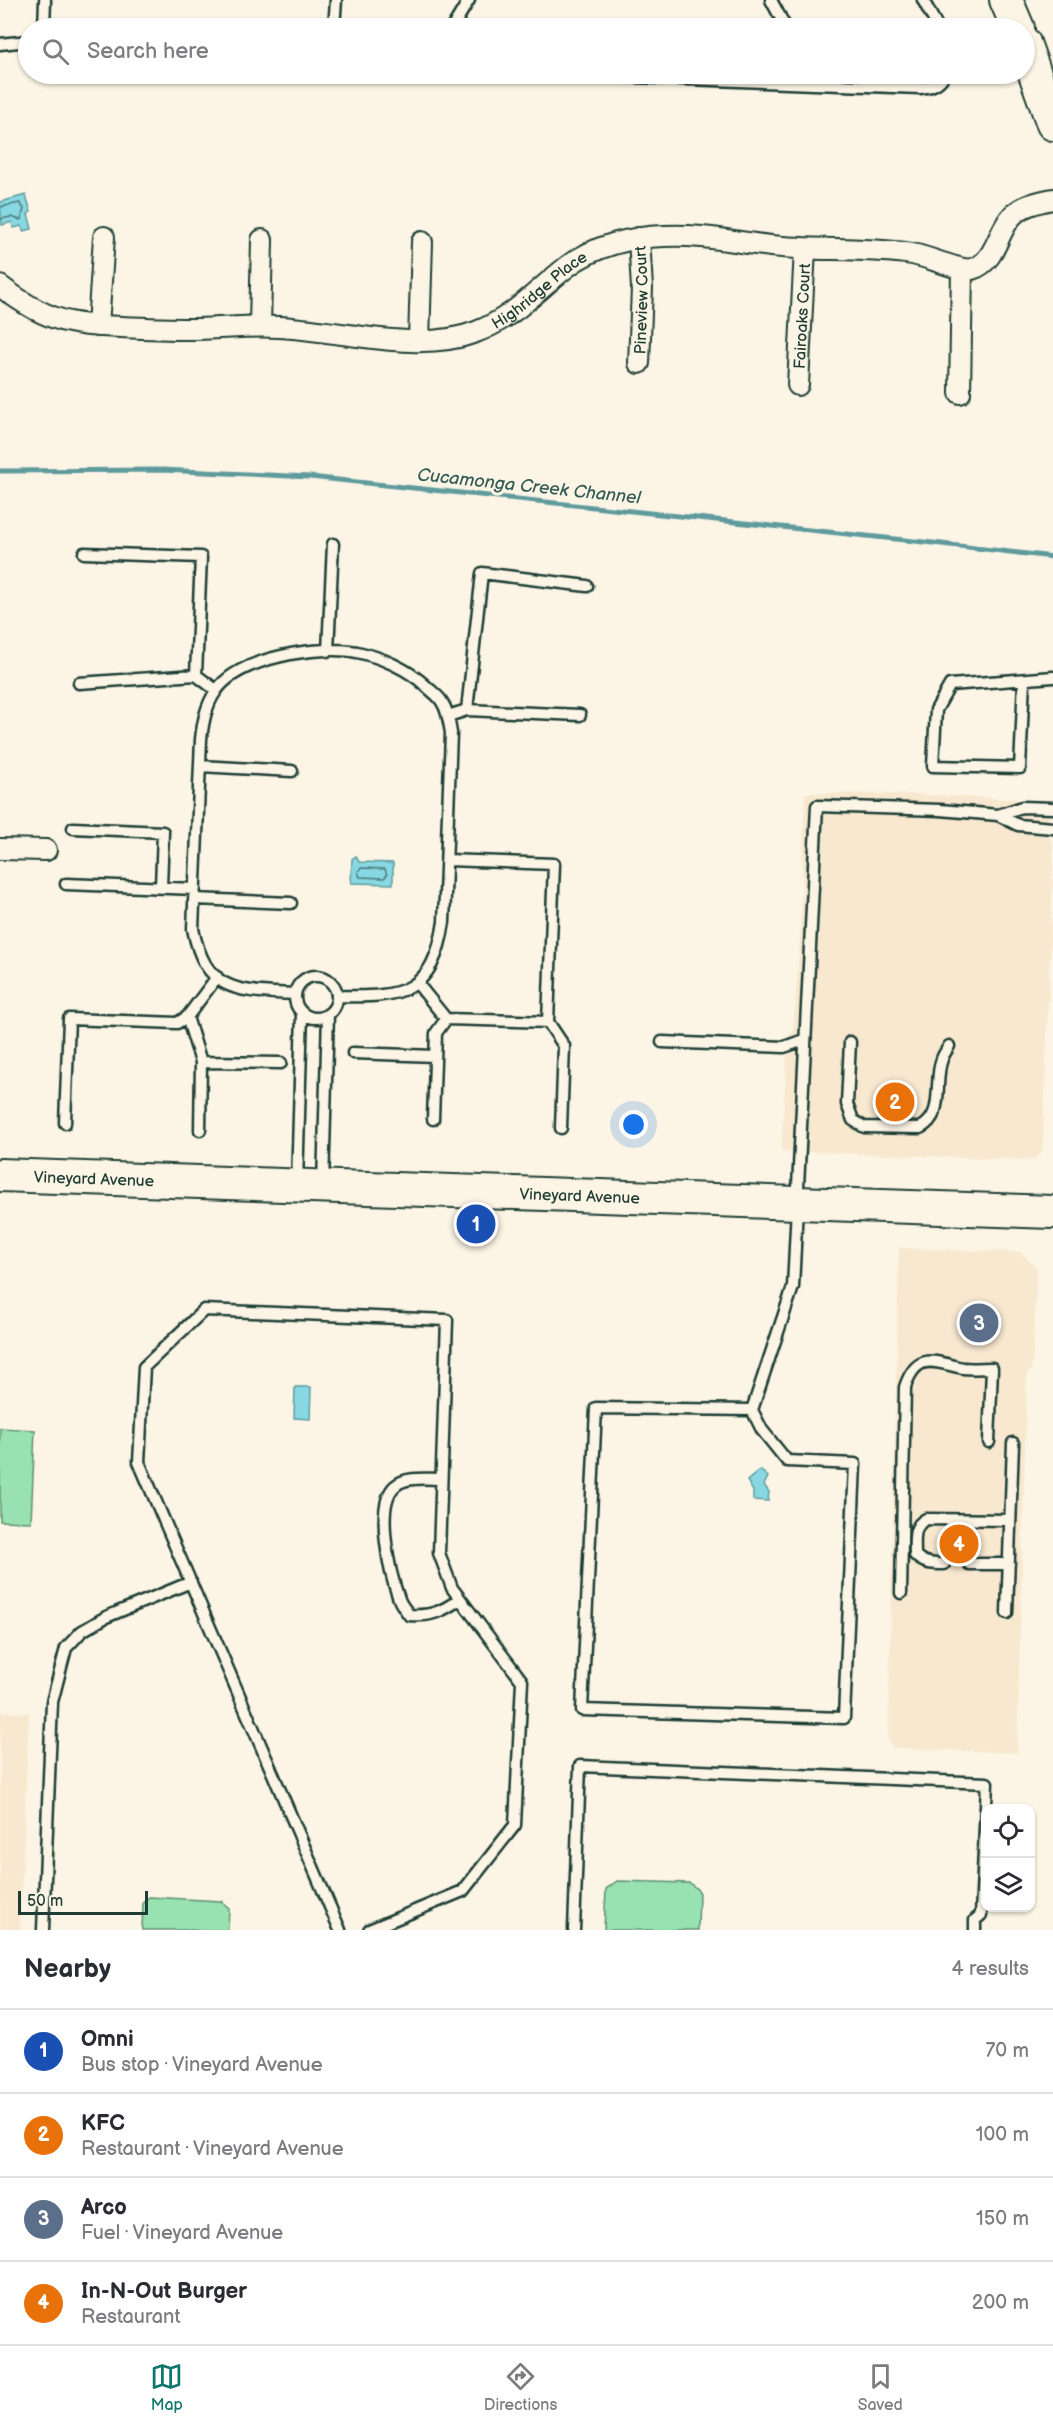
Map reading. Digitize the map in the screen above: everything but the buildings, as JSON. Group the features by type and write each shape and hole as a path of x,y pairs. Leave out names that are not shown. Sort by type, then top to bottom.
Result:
{"main road":[{"path":"1006,0 1014,18"},
{"path":"1035,74 1053,124"},
{"name":"Vineyard Avenue","path":"0,1175 572,1197 797,1202 1053,1212"}],"street":[{"path":"960,393 962,270 973,269 989,258 1011,217 1021,208 1053,199"},
{"name":"Highridge Place","path":"0,286 23,303 50,316 98,326 189,329 260,326 419,341 447,339 474,333 499,322 531,300 570,265 615,243 639,238 704,236 805,249 910,254 944,262 962,270"},
{"path":"98,326 104,237"},
{"name":"Pineview Court","path":"639,238 642,288 639,363"},
{"path":"260,326 262,240"},
{"path":"419,341 422,242"},
{"name":"Fairoaks Court","path":"798,385 805,249"},
{"path":"0,849 46,850"}],"lane":[{"path":"44,18 45,0"},
{"path":"335,18 336,0"},
{"path":"458,18 469,0"},
{"path":"771,0 781,18"},
{"path":"923,0 933,18"},
{"path":"0,44 18,42"},
{"path":"815,84 930,87 936,84"},
{"path":"328,651 333,544"},
{"path":"84,554 201,557 196,675"},
{"path":"467,710 482,573 587,586"},
{"path":"295,994 248,992 228,986 206,966 197,947 193,929 204,717 216,690 241,670 273,657 303,652 355,652 384,660 419,679 442,700 448,716 451,733 444,922 440,947 429,971 417,983 398,993 378,997 337,996"},
{"path":"79,683 196,675 216,690"},
{"path":"1024,680 1020,768 933,765 936,710 950,685 1053,677"},
{"path":"448,716 467,710 580,715"},
{"path":"200,766 292,771"},
{"path":"752,1410 596,1408 582,1710 844,1718 855,1464 787,1461 762,1430 752,1410 793,1287 817,806 940,810 998,815 1018,825 1053,828"},
{"path":"998,815 1022,807 1053,808"},
{"path":"73,828 163,832 161,887"},
{"path":"447,860 554,864 548,1022 564,1046 561,1128"},
{"path":"66,884 161,887 195,894 291,903"},
{"path":"302,1013 318,1018 328,1014 335,1006 337,996 333,984 317,976 305,979 295,994 302,1013 310,1187"},
{"path":"65,1123 69,1019 177,1023 188,1017 217,977"},
{"path":"417,983 446,1019 548,1022"},
{"path":"310,1187 328,1014"},
{"path":"188,1017 201,1062 200,1130"},
{"path":"433,1119 436,1033 446,1019"},
{"path":"662,1042 784,1047 804,1040"},
{"path":"850,1042 848,1104 853,1120 864,1127 920,1128 927,1124 935,1111 941,1060 949,1046"},
{"path":"353,1053 435,1056"},
{"path":"201,1062 281,1063"},
{"path":"340,1930 139,1462 144,1368 204,1310 447,1320 439,1553 452,1588 522,1681 515,1825 463,1891 369,1930"},
{"path":"902,1593 905,1387 910,1374 926,1361 945,1362 963,1368 992,1368 989,1442"},
{"path":"1007,1613 1013,1443"},
{"path":"441,1479 413,1479 396,1484 387,1496 384,1540 399,1602 409,1615 426,1616 442,1611 460,1599"},
{"path":"944,1564 929,1564 919,1560 915,1555 918,1522 926,1519 1010,1520"},
{"path":"969,1564 1009,1564"},
{"path":"43,1930 52,1702 66,1648 82,1631 106,1617 191,1582"},
{"path":"574,1930 580,1766 987,1782 981,1915 975,1920 975,1930"}],"shaded area":[{"path":"805,793 912,794 1050,801 1049,837 1053,843 1053,874 1043,1144 1041,1154 1033,1160 781,1151 788,1036 793,1031 800,937"},
{"path":"899,1248 1020,1252 1037,1268 1032,1369 1027,1374 1017,1753 893,1748 888,1741"},
{"path":"0,1712 29,1713 20,1930 0,1930"}],"green space":[{"path":"0,1428 35,1430 31,1522 0,1521"},
{"path":"617,1881 690,1883 699,1891 698,1930 604,1930 606,1889"},
{"path":"149,1897 221,1901 229,1908 228,1930 142,1930 143,1902"}],"water":[{"path":"26,195 31,212 28,214 32,229 23,231 22,226 13,228 12,222 2,225 0,202"},
{"path":"356,856 359,862 393,863 393,884 351,883 352,859"},
{"path":"295,1387 311,1387 310,1419 294,1418"},
{"path":"760,1470 768,1477 764,1485 769,1492 768,1501 753,1500 753,1491 747,1481"}],"waterway":[{"name":"Cucamonga Creek Channel","path":"0,471 162,470 310,477 1053,557"}],"place":[{"name":"KFC","path":"895,1102"},
{"name":"Omni","path":"476,1224"},
{"name":"Arco","path":"979,1323"},
{"name":"In-N-Out Burger","path":"959,1544"}]}
